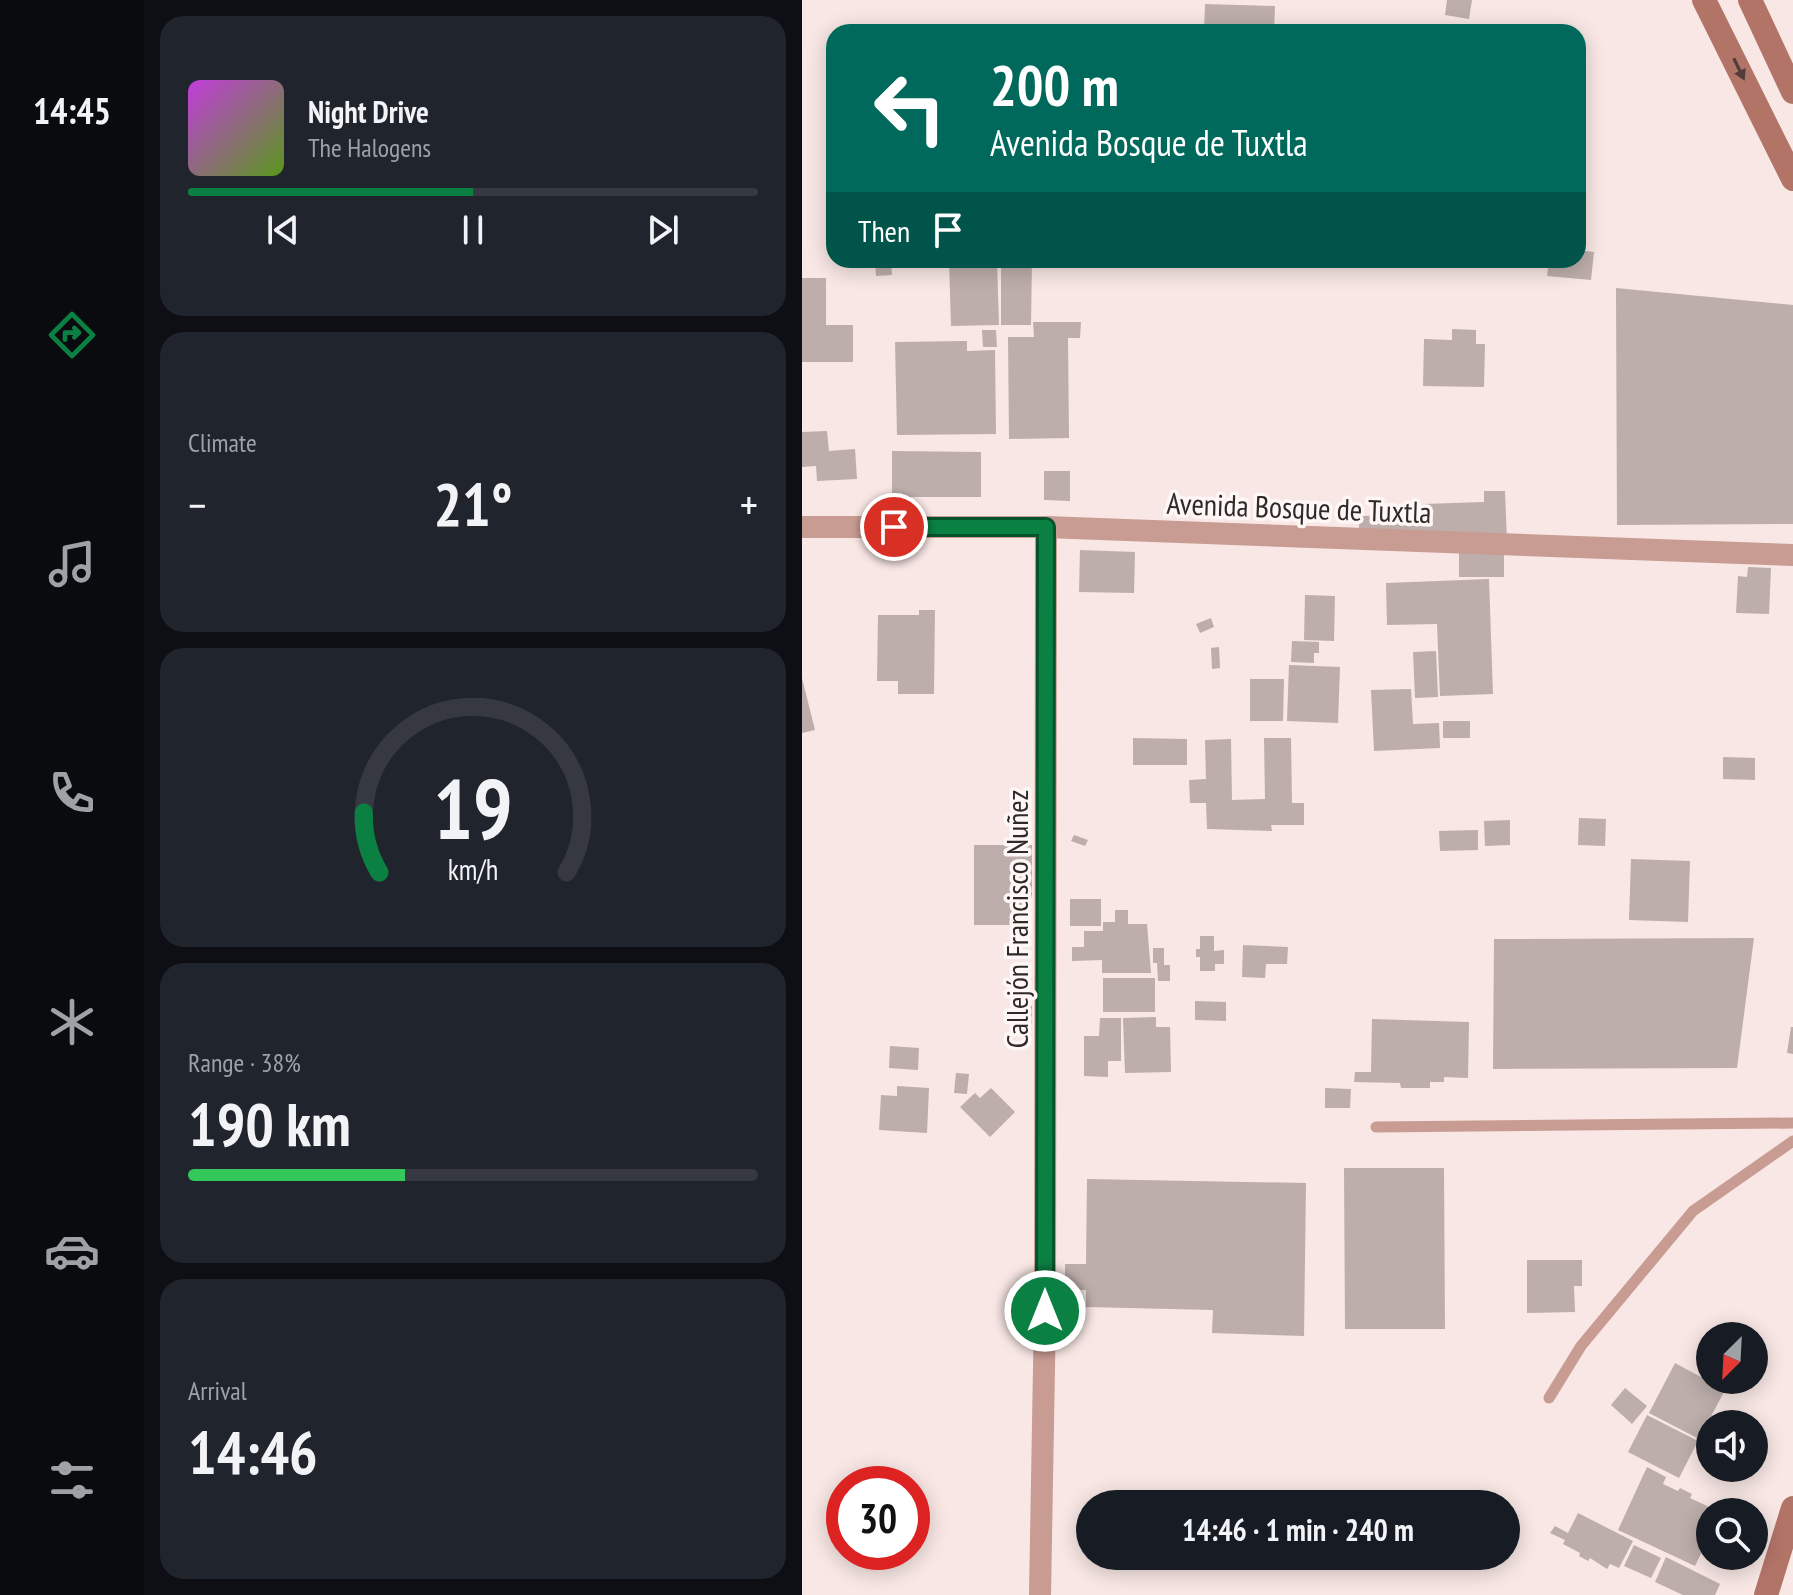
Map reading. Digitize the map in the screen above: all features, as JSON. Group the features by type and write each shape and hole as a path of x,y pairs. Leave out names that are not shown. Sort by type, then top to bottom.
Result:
{"main road":[{"path":"1704,0 1793,179"},
{"path":"1750,0 1793,92"},
{"path":"1766,1595 1793,1508"}],"street":[{"name":"Avenida Bosque de Tuxtla","path":"802,527 1046,527 1793,555"},
{"name":"Callejón Francisco Nuñez","path":"1040,1595 1045,1311 1046,527"}],"lane":[{"path":"1376,1127 1793,1123"},
{"path":"1549,1398 1581,1346 1693,1211 1793,1141"}],"building":[{"path":"1447,0 1472,0 1469,19 1445,15"},
{"path":"1205,4 1275,6 1274,24 1204,24"},
{"path":"1586,251 1594,252 1591,280 1547,276 1548,268 1586,268"},
{"path":"876,268 892,268 892,275 876,276"},
{"path":"949,268 997,268 999,325 951,326"},
{"path":"1001,268 1032,268 1031,325 1001,325"},
{"path":"802,278 826,278 826,325 853,325 853,362 802,362"},
{"path":"1616,288 1793,305 1793,524 1617,525"},
{"path":"1033,322 1081,322 1080,338 1068,338 1069,438 1009,439 1008,337 1034,337"},
{"path":"1452,329 1476,330 1476,344 1485,344 1484,387 1423,386 1424,339 1452,340"},
{"path":"982,330 996,330 997,347 983,347"},
{"path":"967,341 967,351 995,350 996,434 897,435 895,342"},
{"path":"827,431 829,451 855,449 857,479 817,481 816,466 802,467 802,432"},
{"path":"892,451 981,452 981,497 892,497"},
{"path":"1044,471 1070,471 1070,501 1044,500"},
{"path":"1484,491 1505,491 1507,542 1359,545 1359,516 1423,515 1423,504 1484,502"},
{"path":"1459,547 1504,548 1504,577 1459,577"},
{"path":"1080,550 1135,552 1134,593 1079,592"},
{"path":"1748,567 1771,568 1769,614 1736,613 1738,576 1747,577"},
{"path":"1489,579 1493,694 1440,696 1437,624 1387,625 1386,583"},
{"path":"1305,595 1335,596 1334,641 1304,640"},
{"path":"919,610 935,610 934,694 898,694 898,681 877,681 878,615 919,615"},
{"path":"1211,618 1214,627 1200,633 1196,624"},
{"path":"1292,641 1319,642 1319,653 1314,653 1314,663 1291,662"},
{"path":"1219,647 1220,668 1212,669 1211,648"},
{"path":"1436,651 1438,697 1415,698 1413,652"},
{"path":"1289,665 1340,667 1338,723 1287,721"},
{"path":"802,678 815,730 802,733"},
{"path":"1250,679 1284,679 1283,721 1250,721"},
{"path":"1411,689 1413,724 1439,723 1440,748 1374,751 1371,690"},
{"path":"1443,721 1470,721 1470,738 1443,738"},
{"path":"1133,738 1187,739 1187,765 1133,765"},
{"path":"1264,738 1291,738 1292,803 1304,803 1304,825 1271,825 1272,831 1207,829 1206,803 1190,803 1189,780 1206,779 1205,740 1231,739 1232,800 1265,799"},
{"path":"1723,757 1755,758 1755,780 1723,779"},
{"path":"1579,818 1606,819 1605,846 1578,845"},
{"path":"1510,820 1510,845 1485,846 1484,821"},
{"path":"1478,830 1478,850 1440,851 1439,831"},
{"path":"1074,835 1088,840 1085,846 1071,841"},
{"path":"974,845 1032,845 1032,898 1026,898 1026,925 974,925"},
{"path":"1631,859 1690,861 1688,922 1629,920"},
{"path":"1070,899 1101,899 1101,926 1070,926"},
{"path":"1115,910 1128,910 1128,924 1147,924 1151,973 1102,973 1102,960 1072,961 1072,947 1084,947 1084,931 1103,931 1103,922 1115,922"},
{"path":"1200,936 1214,936 1214,951 1224,950 1224,964 1215,964 1215,971 1200,971 1200,957 1196,957 1196,949 1200,949"},
{"path":"1754,938 1737,1068 1493,1069 1494,939"},
{"path":"1243,945 1288,947 1287,964 1266,964 1265,978 1242,977"},
{"path":"1153,948 1164,948 1164,965 1170,965 1170,981 1158,981"},
{"path":"1103,978 1155,978 1155,1012 1103,1012"},
{"path":"1195,1001 1226,1002 1226,1021 1195,1020"},
{"path":"1016,1004 1032,1006 1031,1033 1015,1032"},
{"path":"1156,1017 1156,1027 1170,1027 1171,1072 1125,1073 1123,1018"},
{"path":"1100,1018 1121,1018 1121,1061 1108,1061 1108,1077 1084,1076 1084,1036 1099,1036"},
{"path":"1372,1019 1469,1022 1468,1078 1444,1077 1444,1082 1430,1082 1430,1088 1401,1088 1400,1083 1354,1082 1355,1072 1371,1072"},
{"path":"1793,1027 1793,1054 1787,1053"},
{"path":"890,1046 919,1048 918,1070 889,1068"},
{"path":"956,1073 969,1074 967,1094 954,1093"},
{"path":"897,1086 929,1088 927,1133 879,1130 881,1095 897,1096"},
{"path":"991,1088 1015,1112 990,1137 960,1107 975,1093 980,1098"},
{"path":"1325,1088 1351,1089 1350,1108 1325,1108"},
{"path":"1344,1168 1444,1168 1445,1329 1345,1329"},
{"path":"1087,1179 1306,1183 1304,1336 1212,1333 1213,1310 1086,1307 1086,1290 1065,1290 1065,1264 1086,1264"},
{"path":"1527,1260 1582,1260 1582,1286 1574,1286 1575,1312 1527,1313"},
{"path":"1675,1363 1696,1374 1696,1394 1723,1394 1714,1410 1696,1410 1696,1437 1649,1413"},
{"path":"1625,1388 1647,1406 1632,1424 1611,1405"},
{"path":"1647,1415 1696,1440 1679,1478 1628,1452"},
{"path":"1647,1467 1666,1477 1663,1484 1692,1494 1690,1498 1696,1501 1696,1564 1695,1566 1618,1530"},
{"path":"1578,1513 1633,1541 1619,1568 1610,1564 1607,1569 1590,1558 1588,1561 1563,1544 1565,1540 1550,1533 1555,1526 1568,1533"},
{"path":"1634,1545 1661,1558 1651,1578 1624,1566"},
{"path":"1666,1557 1720,1584 1715,1595 1683,1595 1655,1582"}],"route":[{"path":"894,527 1046,527 1045,1311"}]}
